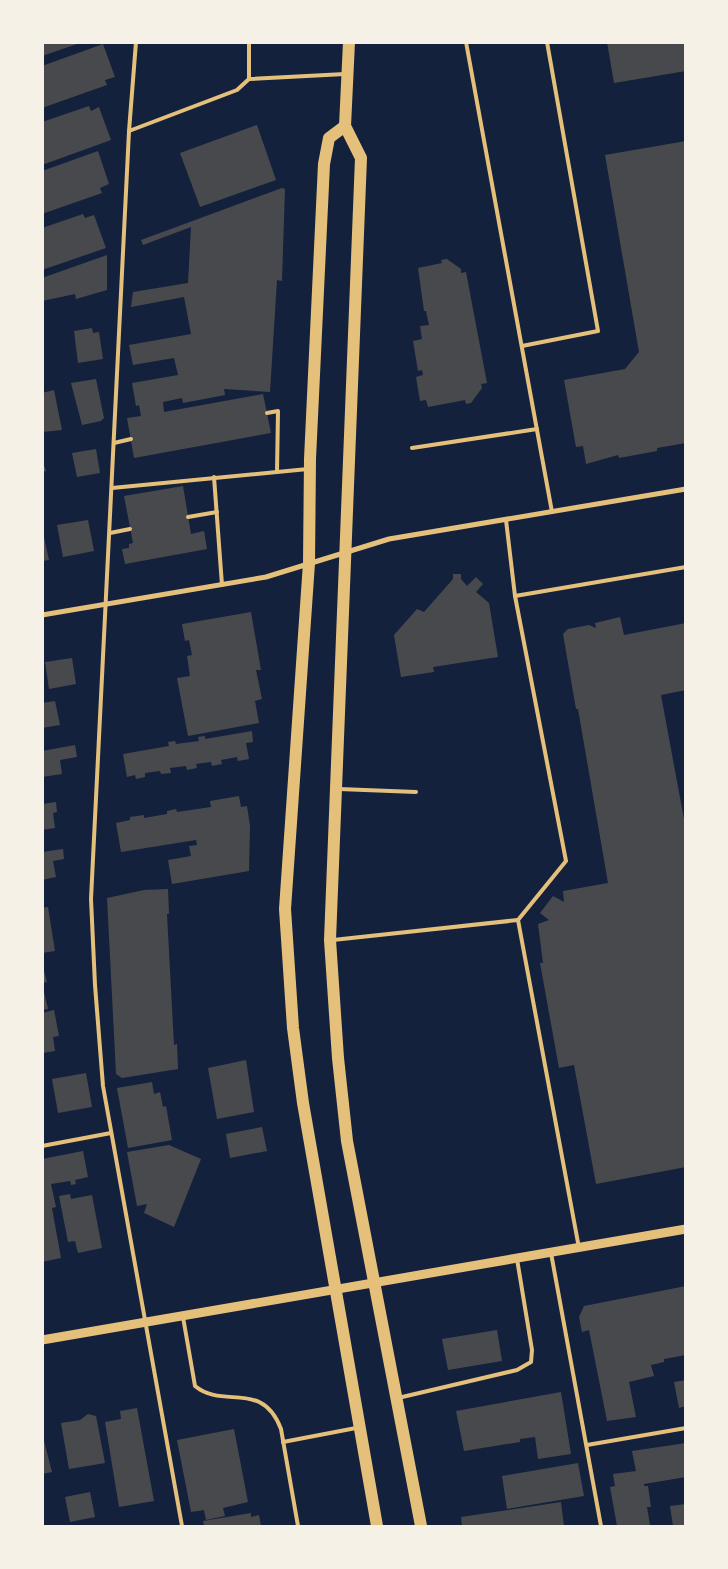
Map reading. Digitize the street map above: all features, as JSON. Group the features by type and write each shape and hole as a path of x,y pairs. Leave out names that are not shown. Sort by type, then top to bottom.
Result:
{"main road":[{"path":"349,42 345,126 361,158 330,940 338,1058 347,1141 420,1526"},
{"path":"345,126 329,138 324,164 311,469 309,563 285,909 294,1038 377,1526"}],"street":[{"path":"42,615 266,577 344,551 388,539 686,490"},
{"path":"42,1340 686,1230"}],"lane":[{"path":"136,42 128,131 107,604 91,899 94,985 103,1086 182,1526 176,1526"},
{"path":"249,42 249,78"},
{"path":"466,42 552,512"},
{"path":"522,346 598,331 547,42"},
{"path":"128,131 237,90 249,78 347,74"},
{"path":"267,413 278,411 277,472"},
{"path":"412,448 538,429"},
{"path":"114,443 131,439"},
{"path":"112,488 311,469"},
{"path":"214,477 222,585"},
{"path":"188,518 217,512"},
{"path":"330,940 518,920 566,861 515,596 506,520"},
{"path":"110,533 130,529"},
{"path":"515,596 686,567"},
{"path":"335,788 416,792"},
{"path":"518,920 579,1248"},
{"path":"42,1146 111,1132"},
{"path":"551,1253 601,1526"},
{"path":"396,1399 517,1370 530,1362 532,1350 517,1259"},
{"path":"183,1316 196,1386 203,1393 229,1396 267,1405 276,1414 284,1442 298,1526"},
{"path":"284,1442 359,1428"},
{"path":"587,1446 686,1428"}],"building":[{"path":"42,42 80,42 80,43 42,56"},
{"path":"607,42 686,42 686,71 614,83"},
{"path":"103,44 115,77 105,80 107,85 42,108 42,66"},
{"path":"89,106 91,111 99,107 111,140 42,165 42,122"},
{"path":"257,125 276,180 200,207 180,153"},
{"path":"686,141 686,443 619,458 618,455 586,464 583,446 576,447 564,380 625,369 639,352 605,155"},
{"path":"98,151 109,184 100,188 102,193 42,214 42,171"},
{"path":"282,188 285,189 282,281 277,280 270,392 224,389 225,395 183,403 182,398 163,402 164,412 263,394 271,433 134,458 127,418 141,416 139,405 136,406 132,383 178,375 174,358 133,365 129,345 191,334 184,297 131,307 133,292 188,283 191,227 143,245 141,240"},
{"path":"83,214 85,218 94,215 106,248 42,270 42,228"},
{"path":"107,255 107,290 76,299 75,294 42,301 42,278"},
{"path":"447,259 461,269 461,273 466,272 487,383 481,384 482,388 471,403 466,404 465,400 428,407 426,400 420,401 416,377 423,375 422,370 418,371 413,341 422,339 420,326 429,325 426,311 424,311 418,268 442,263 441,260"},
{"path":"92,328 93,333 99,332 103,359 78,363 74,331"},
{"path":"96,379 104,418 101,421 82,425 71,383"},
{"path":"54,390 62,430 42,432 42,393"},
{"path":"96,449 100,473 77,477 72,453"},
{"path":"42,459 46,471 42,472"},
{"path":"183,486 191,534 204,531 207,549 125,564 122,549 129,548 129,544 133,543 124,496"},
{"path":"88,520 94,551 63,557 57,525"},
{"path":"42,528 49,560 42,561"},
{"path":"453,574 461,574 461,579 467,586 476,577 483,584 476,592 489,603 498,657 433,667 434,672 401,677 394,635 417,609 424,612 453,579"},
{"path":"251,612 261,670 256,670 262,699 255,701 259,723 188,736 177,678 190,676 187,656 192,655 189,640 185,641 182,624"},
{"path":"620,617 624,635 686,623 686,690 661,695 686,830 686,1167 596,1184 574,1065 559,1068 540,963 543,963 538,924 549,920 540,913 553,896 564,902 563,891 608,883 563,634 568,629 589,625 596,628 595,623"},
{"path":"72,658 76,684 49,689 45,662"},
{"path":"55,701 60,725 42,728 42,703"},
{"path":"252,731 253,742 246,743 249,759 238,761 237,757 221,760 222,764 212,766 211,762 196,764 197,768 187,770 186,766 170,768 171,773 161,774 160,771 145,773 145,777 136,779 135,775 127,777 123,754 169,746 168,742 175,741 176,744 199,741 198,737 205,736 205,739"},
{"path":"75,745 77,757 60,760 62,774 42,777 42,751"},
{"path":"239,796 241,807 247,806 250,826 249,871 172,884 168,860 191,856 189,846 197,845 196,840 121,852 116,823 130,820 130,817 144,815 144,818 167,814 167,811 176,809 177,812 211,807 210,801"},
{"path":"56,802 57,812 53,813 55,828 42,830 42,804"},
{"path":"63,849 64,859 53,861 56,877 42,880 42,852"},
{"path":"168,889 169,914 167,914 174,1045 177,1044 178,1069 122,1078 116,1074 107,898 144,890"},
{"path":"48,907 55,951 42,953 42,908"},
{"path":"42,963 47,982 42,983"},
{"path":"42,983 48,1009 42,1010"},
{"path":"54,1010 59,1036 53,1037 55,1051 43,1053 42,1013"},
{"path":"246,1060 254,1112 217,1119 208,1068"},
{"path":"86,1073 92,1107 58,1113 52,1079"},
{"path":"152,1082 154,1094 160,1092 163,1107 166,1106 172,1140 128,1148 117,1088"},
{"path":"262,1127 267,1151 230,1158 226,1134"},
{"path":"169,1145 201,1159 174,1227 144,1213 147,1204 137,1206 127,1152"},
{"path":"83,1151 88,1177 75,1180 76,1184 71,1185 70,1181 51,1184 56,1207 52,1208 61,1258 42,1262 42,1159"},
{"path":"70,1194 71,1199 92,1195 102,1248 78,1253 75,1241 68,1242 59,1196"},
{"path":"686,1286 686,1355 664,1359 664,1362 651,1365 654,1376 629,1382 636,1417 607,1421 589,1330 582,1332 579,1317 584,1306"},
{"path":"497,1330 502,1361 448,1370 442,1339"},
{"path":"686,1380 686,1406 679,1408 674,1382"},
{"path":"561,1392 571,1454 538,1459 535,1437 520,1439 520,1442 464,1451 456,1411"},
{"path":"137,1408 154,1501 119,1507 105,1422 121,1419 120,1411"},
{"path":"88,1414 96,1416 105,1463 69,1469 61,1423 80,1420"},
{"path":"234,1429 248,1502 223,1508 225,1516 206,1520 204,1510 191,1512 177,1440"},
{"path":"42,1433 52,1472 42,1474"},
{"path":"686,1443 686,1477 644,1484 644,1486 648,1486 651,1507 647,1507 650,1525 617,1526 610,1487 615,1486 613,1474 636,1471 632,1451"},
{"path":"578,1463 584,1496 507,1509 502,1476"},
{"path":"90,1492 95,1517 70,1522 65,1497"},
{"path":"561,1502 564,1526 462,1526 461,1517"},
{"path":"686,1504 686,1526 673,1526 670,1506"},
{"path":"251,1513 251,1517 259,1515 261,1526 204,1526 203,1521"}]}
